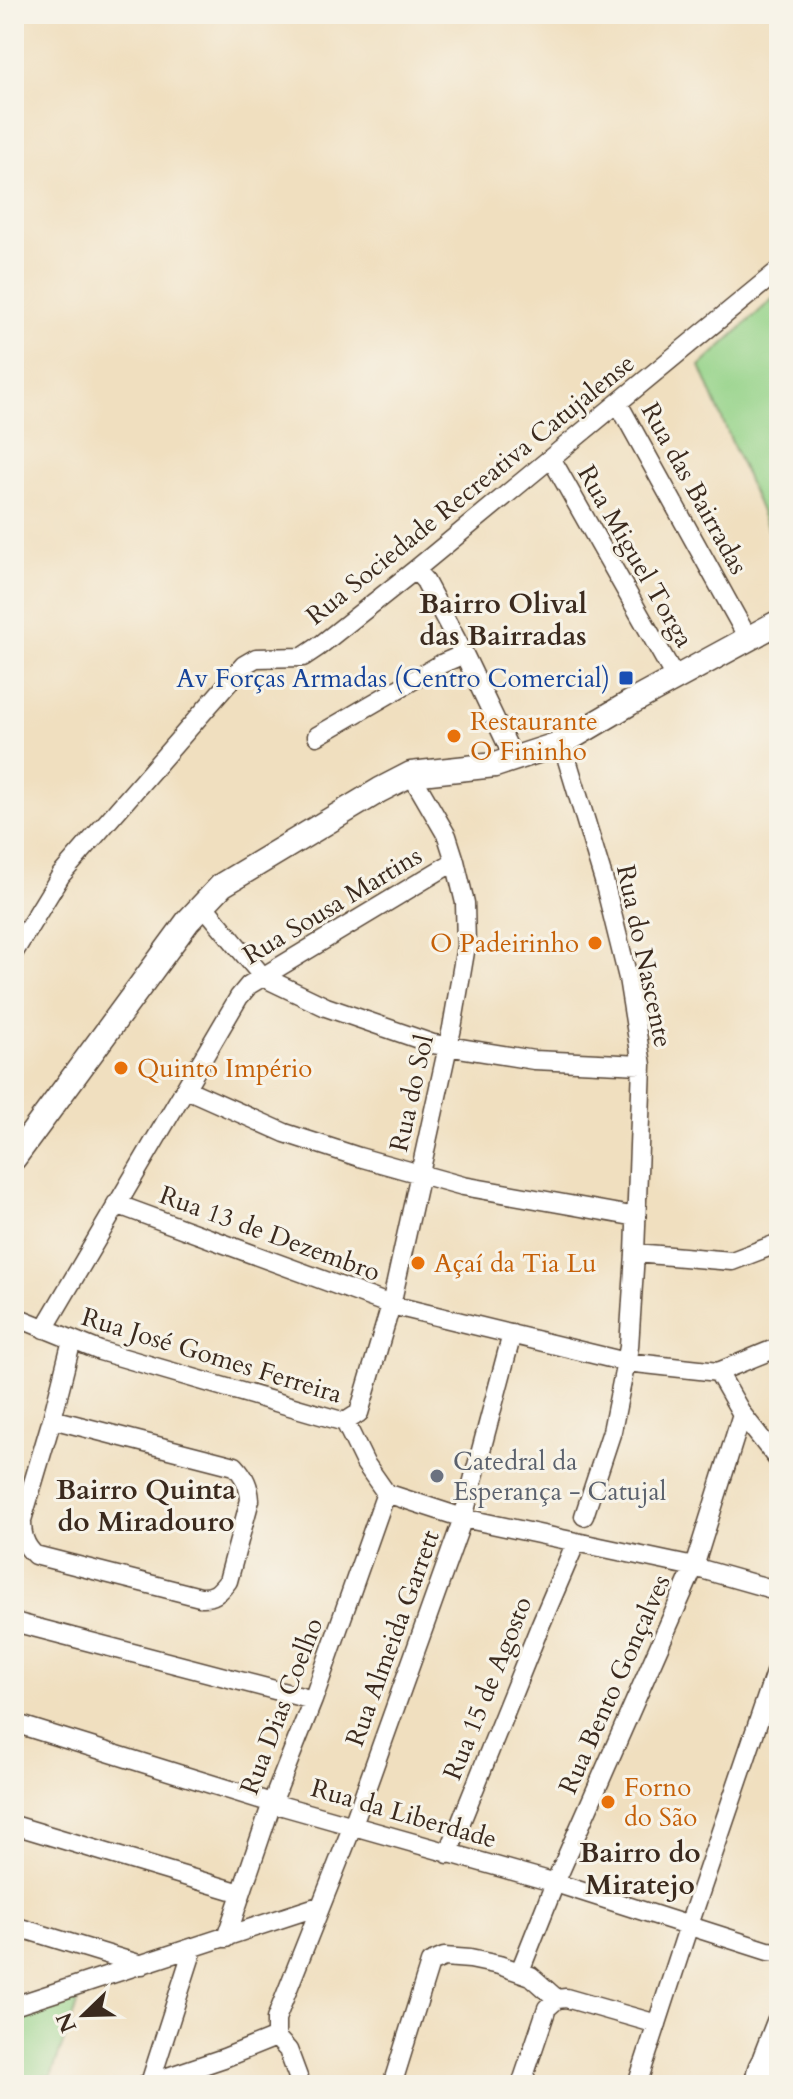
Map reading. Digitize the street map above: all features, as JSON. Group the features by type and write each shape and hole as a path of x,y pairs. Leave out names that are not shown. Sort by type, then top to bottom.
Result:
{"street":[{"name":"Rua Sociedade Recreativa Catujalense","path":"14,952 61,875 244,665 256,658 303,657 415,570 779,270"},
{"name":"Rua das Bairradas","path":"618,403 749,640"},
{"name":"Rua Miguel Torga","path":"551,458 676,679"},
{"path":"415,570 425,581 464,654 514,759"},
{"path":"14,1158 188,921 222,885 411,774 495,765 562,743 779,622"},
{"path":"317,736 441,664 464,654"},
{"name":"Rua do Nascente","path":"562,743 604,881 625,964 642,1065 637,1217 626,1362 612,1431 584,1516"},
{"name":"Rua do Sol","path":"345,1422 359,1413 391,1305 466,946 465,903 455,861 447,836 411,774"},
{"name":"Rua Sousa Martins","path":"44,1329 239,997 249,985 455,861"},
{"path":"203,905 263,977 326,1007 433,1044 534,1060 642,1065"},
{"path":"186,1089 285,1133 419,1175 463,1186 637,1217"},
{"name":"Rua 13 de Dezembro","path":"116,1204 391,1305 626,1362 718,1372 779,1347"},
{"path":"635,1253 732,1261 779,1243"},
{"name":"Rua José Gomes Ferreira","path":"14,1316 100,1351 345,1422 365,1463 386,1493"},
{"name":"Rua Almeida Garrett","path":"276,2037 276,2019 353,1825 463,1518 512,1334"},
{"path":"52,1419 235,1466 244,1476 250,1500 228,1581 220,1592 212,1598 200,1597 35,1555 27,1547 22,1534 22,1520 72,1340"},
{"path":"718,1372 742,1414 779,1461"},
{"name":"Rua Bento Gonçalves","path":"520,1971 555,1883 694,1567 742,1414"},
{"path":"386,1493 463,1518 694,1567 779,1591"},
{"name":"Rua Dias Coelho","path":"226,1938 386,1493"},
{"name":"Rua 15 de Agosto","path":"448,1854 576,1542"},
{"path":"14,1622 313,1700"},
{"path":"637,2085 779,1661"},
{"name":"Rua da Liberdade","path":"14,1723 272,1803 555,1883 779,1952"},
{"path":"14,1825 241,1893"},
{"path":"14,2006 319,1906"},
{"path":"14,1926 142,1965"},
{"path":"147,2084 193,1949"},
{"path":"389,2085 393,2082 430,1963 444,1957 470,1959 520,1971 531,1976 557,1999"},
{"path":"521,2085 547,2008 557,1999 566,1998 657,2024"},
{"path":"756,2084 759,2069 772,2054 779,2022"},
{"path":"147,2084 276,2037 288,2050 301,2085"}],"green space":[{"path":"779,293 779,555 700,366"},
{"path":"81,1994 51,2076 14,2079 14,2014 20,2015"}],"place":[{"name":"Av Forças Armadas (Centro Comercial)","path":"626,678"},
{"name":"Restaurante O Fininho","path":"454,736"},
{"name":"O Padeirinho","path":"595,943"},
{"name":"Quinto Império","path":"121,1068"},
{"name":"Açaí da Tia Lu","path":"418,1263"},
{"name":"Catedral da Esperança - Catujal","path":"437,1476"},
{"name":"Forno do São","path":"608,1802"}],"district":[{"name":"Bairro Olival das Bairradas","path":"503,619"},
{"name":"Bairro Quinta do Miradouro","path":"146,1505"},
{"name":"Bairro do Miratejo","path":"640,1868"}]}
